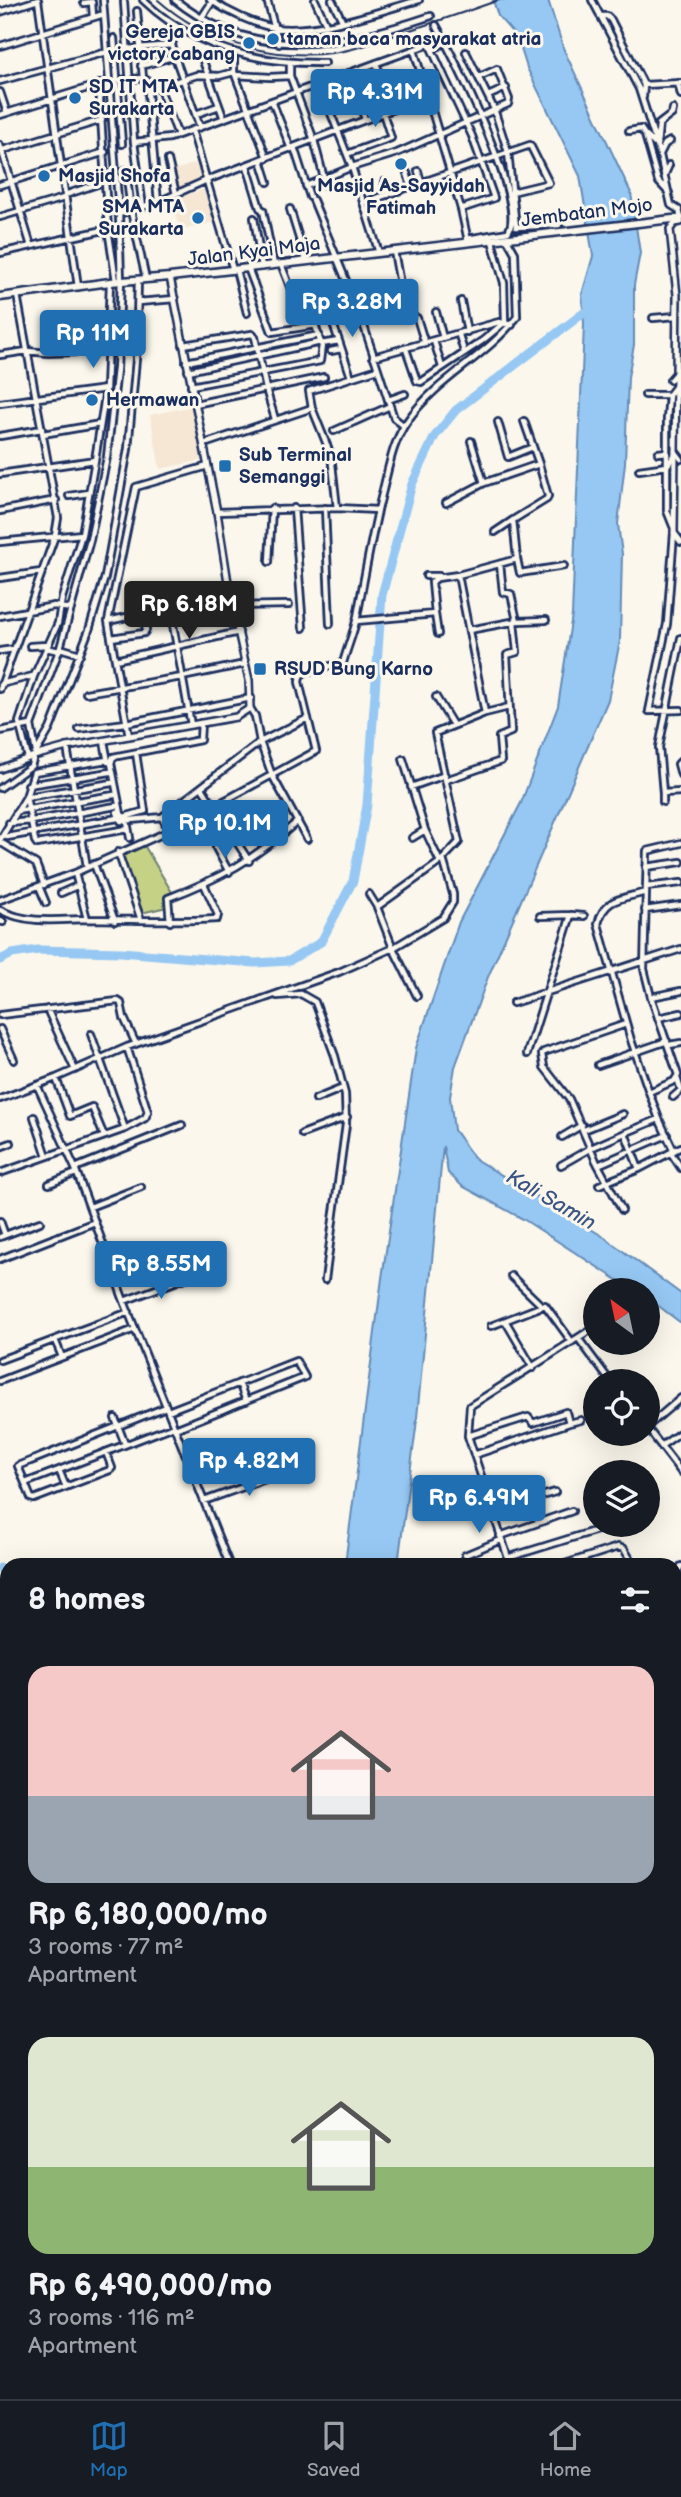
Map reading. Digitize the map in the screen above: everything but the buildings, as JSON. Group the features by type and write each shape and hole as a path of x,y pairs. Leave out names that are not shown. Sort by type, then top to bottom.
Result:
{"main road":[{"name":"Jembatan Mojo","path":"509,239 681,219"},
{"name":"Jalan Kyai Maja","path":"0,297 115,281 262,267 468,241 509,239"}],"street":[{"path":"0,12 38,0 78,287"},
{"path":"103,0 107,52 122,144"},
{"path":"143,0 176,27 234,54 290,64 326,63"},
{"path":"175,0 233,33 279,44 329,42 382,33 431,16"},
{"path":"267,0 279,44"},
{"path":"314,0 326,24 329,42"},
{"path":"332,0 342,20"},
{"path":"202,17 211,1 240,16 276,28 326,24 392,3 419,0"},
{"path":"592,0 634,76 660,155 671,205 679,210 681,219 670,229 677,295 676,373 681,397"},
{"path":"84,3 91,2 93,17"},
{"path":"124,2 134,142 143,207"},
{"path":"137,11 158,202"},
{"path":"0,47 104,14"},
{"path":"600,16 607,16 611,20 643,85 643,101"},
{"path":"414,50 468,241 511,230 509,202 496,155 480,115 436,25"},
{"path":"176,27 172,45 200,127"},
{"path":"0,788 31,766 31,725 60,650 90,540 107,457 117,369 115,281 118,214 114,38"},
{"path":"134,142 178,135 376,63 445,42"},
{"path":"127,49 172,45"},
{"path":"430,47 482,162 494,198 461,209"},
{"path":"0,80 107,52"},
{"path":"466,52 494,109 508,152 517,227 559,225"},
{"path":"234,54 234,73 264,159 268,182"},
{"path":"141,66 175,56"},
{"path":"202,61 224,119"},
{"path":"376,63 393,108"},
{"path":"290,64 290,76 314,140 326,186"},
{"path":"306,186 352,167 397,153 509,102 497,69 479,77"},
{"path":"159,87 208,75 234,73 290,76"},
{"path":"348,73 365,119"},
{"path":"0,115 113,80 145,80 159,87 178,135"},
{"path":"319,83 352,167 379,253"},
{"path":"643,85 679,83 681,95"},
{"path":"33,755 19,726 21,711 46,646 58,623 60,607 82,534 106,389 107,351 115,281 108,229 99,84"},
{"path":"488,96 506,88"},
{"path":"0,92 7,113"},
{"path":"118,214 158,202 207,180 428,96"},
{"path":"272,100 361,317 396,421 404,426"},
{"path":"196,114 219,106"},
{"path":"657,145 659,124 672,114 673,109"},
{"path":"346,154 391,138 383,113"},
{"path":"31,246 1,149 102,120"},
{"path":"629,131 641,129 657,145"},
{"path":"192,130 247,313"},
{"path":"645,135 658,181 670,194"},
{"path":"660,155 665,144 670,141"},
{"path":"363,204 496,155 531,145 549,183 512,192"},
{"path":"0,185 105,152"},
{"path":"168,160 176,194"},
{"path":"665,175 669,165"},
{"path":"247,166 260,208 263,210 277,265 292,292"},
{"path":"33,755 55,719 105,577 128,449 142,279 126,170"},
{"path":"418,171 421,183"},
{"path":"407,173 411,186"},
{"path":"0,217 106,181"},
{"path":"384,182 387,195"},
{"path":"290,209 306,261"},
{"path":"254,218 262,267"},
{"path":"0,253 108,229"},
{"path":"0,900 75,873 169,831 316,752 299,682 300,676 304,672 343,663 356,621 391,458 404,426 421,403 443,381 496,341 517,317 519,310 515,253 509,239"},
{"path":"492,241 503,283 505,322"},
{"path":"394,251 400,284 409,284"},
{"path":"248,268 272,332 315,323 352,297 368,291"},
{"path":"170,277 217,512 230,595 251,698 250,708 255,716 260,742 272,775 307,839"},
{"path":"1,685 55,536 58,518 17,295"},
{"path":"138,303 175,299"},
{"path":"461,301 467,332"},
{"path":"191,386 320,361 319,335 303,303"},
{"path":"361,317 381,311"},
{"path":"436,312 443,338"},
{"path":"653,318 676,316"},
{"path":"417,318 425,344"},
{"path":"332,321 351,377"},
{"path":"373,357 499,322 512,325"},
{"path":"406,349 418,382 421,382 505,322"},
{"path":"183,345 248,333 255,337 275,419"},
{"path":"186,362 319,335"},
{"path":"459,335 464,352"},
{"path":"188,371 339,341"},
{"path":"434,341 442,367"},
{"path":"331,351 341,349"},
{"path":"0,355 27,351 107,351"},
{"path":"337,508 331,455 312,408 309,393 311,389 378,369"},
{"path":"670,380 676,373"},
{"path":"194,404 324,377"},
{"path":"678,385 669,395 667,512 680,541"},
{"path":"678,385 675,452 678,482 667,624 649,711 681,709"},
{"path":"0,403 106,389"},
{"path":"334,432 405,394"},
{"path":"645,395 669,395"},
{"path":"204,443 312,408"},
{"path":"495,532 548,498 524,421"},
{"path":"498,422 508,457 533,447"},
{"path":"0,436 100,424"},
{"path":"471,441 484,483"},
{"path":"658,453 667,452"},
{"path":"675,452 681,459"},
{"path":"667,466 675,452"},
{"path":"0,474 95,460"},
{"path":"446,503 484,483 539,464"},
{"path":"129,736 107,615 136,487 149,481 208,466"},
{"path":"639,470 667,466"},
{"path":"69,496 89,493"},
{"path":"0,511 56,500"},
{"path":"217,512 294,508 378,510"},
{"path":"294,508 303,628"},
{"path":"325,508 330,624"},
{"path":"269,562 272,509"},
{"path":"513,520 520,573 564,566"},
{"path":"0,542 82,534"},
{"path":"438,634 432,582 437,578 517,559"},
{"path":"411,787 501,761 498,739 511,733 507,654 517,652 511,594 503,593 500,564"},
{"path":"0,579 41,572"},
{"path":"426,576 458,575"},
{"path":"458,575 485,713"},
{"path":"108,621 230,595"},
{"path":"233,606 289,605"},
{"path":"0,616 60,607 71,609"},
{"path":"170,608 191,725"},
{"path":"111,638 144,632 146,630 143,614"},
{"path":"356,621 435,614"},
{"path":"469,630 515,621 546,620"},
{"path":"115,660 239,632"},
{"path":"663,802 659,750 681,638"},
{"path":"30,646 46,646 80,654"},
{"path":"0,651 14,649"},
{"path":"86,693 245,664"},
{"path":"1,685 34,676"},
{"path":"436,697 453,725"},
{"path":"79,730 251,698"},
{"path":"377,907 442,861 459,842 435,733 485,713 509,707"},
{"path":"0,769 33,755 240,715 250,708"},
{"path":"1,839 118,818 120,821 127,821 162,817 260,742 308,718"},
{"path":"136,754 145,811 124,817 121,814 111,760 113,757 200,740 201,723"},
{"path":"0,732 31,725"},
{"path":"104,741 118,818"},
{"path":"67,747 87,867"},
{"path":"0,1099 127,1047 339,972 393,948 443,918 453,902 453,894 442,861 425,830 403,759"},
{"path":"1,839 26,797 34,772 107,760"},
{"path":"681,761 678,764 681,775"},
{"path":"29,785 110,772"},
{"path":"26,797 112,783"},
{"path":"202,788 249,861"},
{"path":"663,793 681,792"},
{"path":"17,811 114,795"},
{"path":"26,797 37,844 128,829"},
{"path":"9,823 116,806"},
{"path":"162,817 169,831"},
{"path":"127,821 130,838"},
{"path":"170,922 168,898 204,884 249,861 298,821"},
{"path":"250,823 270,844"},
{"path":"412,838 425,830"},
{"path":"1,839 36,864 46,904"},
{"path":"673,1097 681,1090 651,997 644,961 646,867 647,850 681,843"},
{"path":"216,848 229,872"},
{"path":"118,852 141,920"},
{"path":"646,867 681,862"},
{"path":"94,864 115,920"},
{"path":"75,873 87,919"},
{"path":"0,910 25,920 170,922 218,918 204,884"},
{"path":"681,884 646,889 607,904 601,912 598,925 626,1024 659,1119 681,1168"},
{"path":"61,893 79,885"},
{"path":"369,894 417,996"},
{"path":"645,910 681,905"},
{"path":"527,1054 571,915"},
{"path":"540,916 584,916"},
{"path":"513,1003 681,949"},
{"path":"651,997 681,991"},
{"path":"266,997 301,993 315,1002 335,1056 343,1087 347,1117 325,1280"},
{"path":"0,1014 118,1001 136,1044"},
{"path":"47,1009 75,1070"},
{"path":"658,1018 681,1013"},
{"path":"622,1210 606,1182 569,1099 544,1067 541,1054 626,1024"},
{"path":"0,1029 14,1060"},
{"path":"91,1034 125,1129"},
{"path":"598,1065 668,1043 681,1043"},
{"path":"0,1173 125,1129 145,1118 148,1112 127,1047"},
{"path":"56,1078 70,1116 92,1107 104,1136"},
{"path":"649,1091 677,1078"},
{"path":"37,1085 67,1149 124,1301 227,1558"},
{"path":"316,1099 343,1087"},
{"path":"562,1137 623,1114"},
{"path":"34,1117 47,1156"},
{"path":"302,1134 347,1117"},
{"path":"561,1165 591,1148 659,1119"},
{"path":"50,1184 182,1125"},
{"path":"625,1133 639,1169"},
{"path":"598,1165 667,1135"},
{"path":"0,1147 10,1143"},
{"path":"599,1185 639,1169 681,1147"},
{"path":"90,1207 141,1187"},
{"path":"0,1221 3,1236 40,1222"},
{"path":"0,1259 95,1222"},
{"path":"511,1276 541,1305 548,1308 600,1369"},
{"path":"124,1301 188,1277"},
{"path":"491,1326 506,1322 541,1305"},
{"path":"0,1360 129,1312"},
{"path":"506,1322 533,1368"},
{"path":"0,1381 135,1329"},
{"path":"583,1335 470,1406 468,1436 507,1558 583,1534"},
{"path":"55,1340 62,1357"},
{"path":"24,1483 125,1444 246,1401 305,1377 296,1361 18,1466 24,1483 30,1498 34,1499 110,1470 106,1452"},
{"path":"239,1383 246,1401"},
{"path":"660,1417 681,1398"},
{"path":"468,1436 529,1417 533,1423 566,1412 569,1423"},
{"path":"115,1418 125,1444"},
{"path":"474,1455 581,1420"},
{"path":"681,1432 661,1446 681,1472"},
{"path":"59,1469 66,1487"},
{"path":"204,1501 285,1472"},
{"path":"492,1511 555,1492"},
{"path":"465,1513 489,1504"},
{"path":"465,1555 572,1511"},
{"path":"593,1558 622,1547 629,1558"}],"shaded area":[{"path":"196,163 203,181 180,191 174,170"},
{"path":"208,188 218,221 180,231 171,200"},
{"path":"193,406 203,460 160,469 150,415"}],"green space":[{"path":"144,845 173,894 165,897 167,907 141,913 121,855"}],"water":[{"path":"493,0 548,0 564,50 631,193 640,253 634,285 634,345 628,377 625,463 618,524 622,554 620,641 608,700 488,977 455,1067 450,1097 454,1130 475,1159 604,1237 659,1278 614,1278 523,1219 462,1186 448,1173 443,1146 416,1428 399,1558 346,1558 382,1278 416,1048 459,922 521,803 558,706 572,615 584,324 582,294 593,256 580,176 527,68 518,39 498,16"},
{"path":"660,1278 681,1294 681,1323 660,1307"}],"waterway":[{"path":"0,960 12,954 38,950 121,952 255,963 289,961 321,942 353,881 367,805 382,595 412,484 435,436 456,410 590,308"}],"railway":[{"path":"158,0 177,15 218,37 239,45 285,54 332,53 357,48 499,0"}],"place":[{"name":"taman baca masyarakat atria","path":"273,39"},
{"name":"Gereja GBIS victory cabang","path":"249,43"},
{"name":"SD IT MTA Surakarta","path":"75,98"},
{"name":"Masjid As-Sayyidah Fatimah","path":"401,164"},
{"name":"Masjid Shofa","path":"44,176"},
{"name":"SMA MTA Surakarta","path":"198,218"},
{"name":"Hermawan","path":"92,400"},
{"name":"Sub Terminal Semanggi","path":"225,466"},
{"name":"RSUD Bung Karno","path":"260,669"}],"water label":[{"name":"Kali Samin","path":"551,1200"}]}
